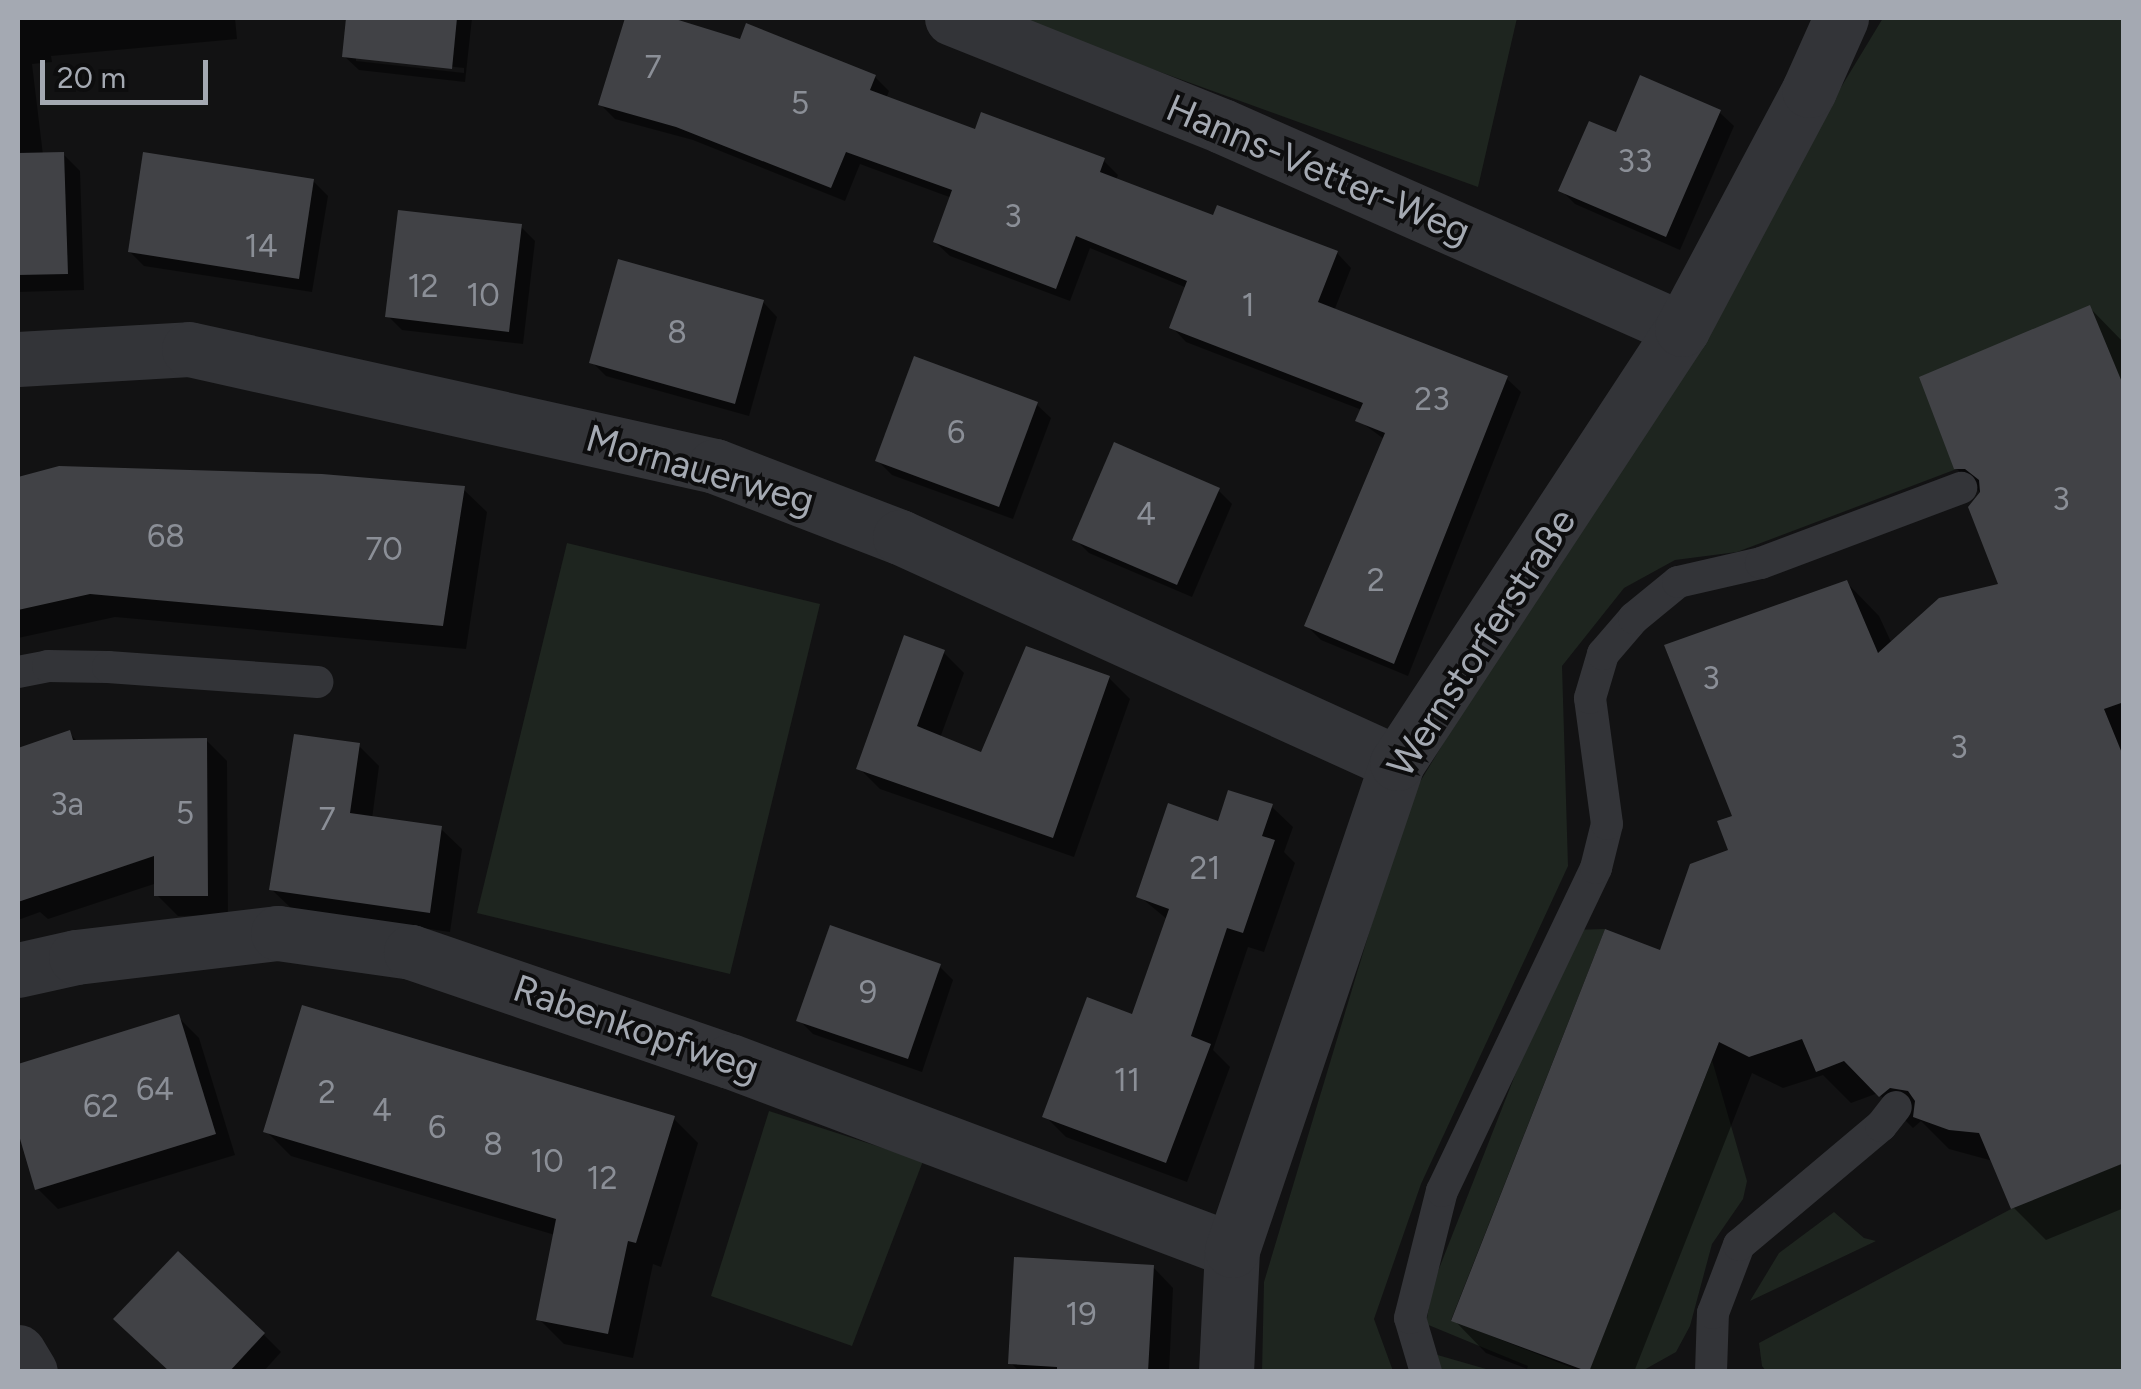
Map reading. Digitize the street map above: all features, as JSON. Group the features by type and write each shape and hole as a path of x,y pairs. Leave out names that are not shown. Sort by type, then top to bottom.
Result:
{"street":[{"name":"Hanns-Vetter-Weg","path":"952,18 1222,126 1682,330"},
{"name":"Wernstorferstraße","path":"1226,1372 1232,1250 1397,763 1682,330 1810,90 1842,18"},
{"name":"Mornauerweg","path":"18,359 189,350 715,466 900,536 1397,763"},
{"name":"Rabenkopfweg","path":"18,970 76,957 278,933 411,952 730,1061 1232,1250"},
{"path":"18,1352 30,1372"}],"lane":[{"path":"1426,1372 1410,1318 1442,1191 1596,868 1607,824 1590,698 1603,654 1634,618 1678,582 1761,562 1961,488"},
{"path":"18,672 48,666 108,666 317,682"},
{"path":"1711,1372 1713,1312 1738,1245 1881,1126 1896,1107"}],"shaded area":[{"path":"1011,18 1517,18 1478,187"},
{"path":"1883,18 2123,18 2123,387 2097,416 1737,552 1675,560 1624,588 1562,666 1568,866 1421,1184 1374,1319 1393,1371 1262,1372 1264,1282 1409,800"},
{"path":"567,543 820,604 730,974 477,913"},
{"path":"1605,929 1451,1320 1580,1371 1526,1371 1528,1366 1426,1324 1433,1284 1572,930"},
{"path":"1712,1060 1747,1181 1743,1199 1712,1244 1690,1326 1676,1352 1642,1371 1589,1371"},
{"path":"769,1111 923,1161 852,1346 711,1296"},
{"path":"2123,1163 2123,1371 1766,1371 1762,1366 1759,1343 2011,1209"},
{"path":"1834,1212 1864,1238 1876,1241 1750,1301 1779,1253"},
{"path":"1434,1354 1493,1371 1439,1371"}],"building":[{"path":"346,18 457,18 452,69 342,57"},
{"path":"625,18 672,18 740,39 746,23 876,75 870,90 975,129 981,112 1105,158 1100,172 1213,215 1217,205 1338,251 1318,302 1508,376 1394,664 1304,626 1385,433 1355,421 1363,403 1169,328 1187,281 1076,236 1056,289 933,242 952,190 846,152 831,188 676,127 598,105"},
{"path":"1640,75 1721,110 1666,237 1558,191 1589,121 1616,132"},
{"path":"64,152 68,274 18,275 18,153"},
{"path":"143,152 314,179 299,279 128,252"},
{"path":"398,210 522,224 509,332 385,317"},
{"path":"618,259 764,300 735,404 589,363"},
{"path":"2090,305 2124,387 2124,702 2104,709 2124,758 2124,1163 2011,1209 1979,1133 1949,1130 1913,1117 1915,1101 1908,1091 1890,1088 1879,1097 1844,1061 1816,1072 1802,1039 1749,1057 1719,1042 1589,1372 1451,1321 1605,929 1660,950 1690,864 1728,850 1717,821 1732,816 1664,645 1847,580 1878,653 1939,598 1998,584 1968,507 1980,492 1979,480 1965,469 1954,469 1919,377"},
{"path":"914,356 1038,402 999,507 875,461"},
{"path":"1114,442 1220,488 1177,585 1072,540"},
{"path":"59,466 322,474 465,486 443,626 90,594 18,610 18,477"},
{"path":"904,635 945,650 917,726 981,752 1026,646 1110,676 1053,838 856,769"},
{"path":"70,730 73,740 207,738 208,896 154,896 154,856 18,902 18,748"},
{"path":"294,734 360,743 350,813 442,826 430,913 269,890"},
{"path":"1228,790 1273,804 1262,836 1275,840 1243,933 1227,928 1191,1036 1211,1044 1166,1163 1042,1117 1087,997 1132,1014 1169,909 1136,897 1168,803 1218,821"},
{"path":"830,925 941,964 908,1059 796,1021"},
{"path":"302,1005 675,1116 636,1243 628,1241 608,1334 536,1320 556,1219 263,1132"},
{"path":"179,1014 216,1134 35,1190 18,1132 18,1064"},
{"path":"178,1251 265,1333 229,1372 170,1372 113,1319"},
{"path":"1014,1257 1154,1265 1148,1372 1057,1372 1057,1367 1008,1364"}]}
